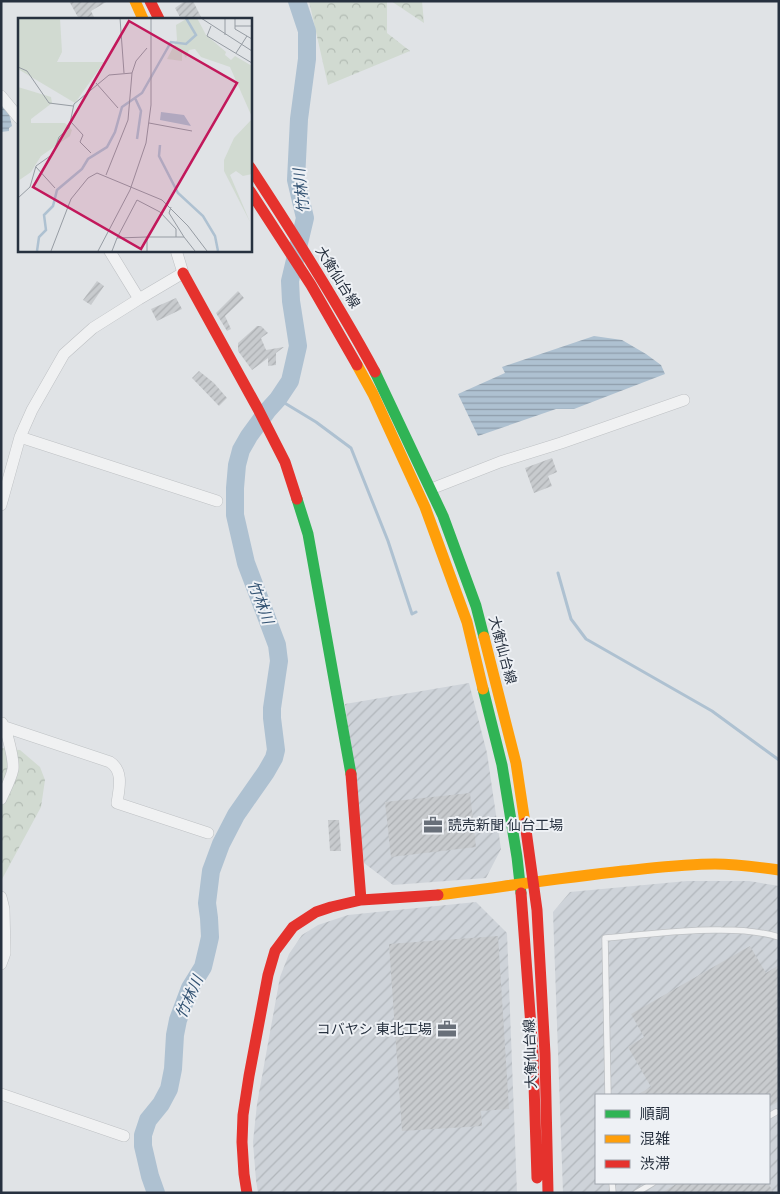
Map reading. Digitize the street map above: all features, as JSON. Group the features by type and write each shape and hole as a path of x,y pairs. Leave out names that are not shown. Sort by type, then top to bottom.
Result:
{"main road":[{"path":"134,1 142,18"},
{"path":"150,1 158,18"},
{"name":"大衡仙台線","path":"251,169 314,266 382,384 443,516 476,606 516,763 534,883 545,1054 548,1193"},
{"name":"大衡仙台線","path":"251,192 311,285 346,344 372,394 425,507 467,622 502,765 520,885 533,1053 537,1193"},
{"path":"183,273 269,430 291,477 308,534 352,779 361,900"},
{"path":"247,1193 242,1142 243,1115 250,1067 268,975 276,951 283,940 293,927 306,918 331,907 361,900 434,895 663,867 714,864 779,870"}],"street":[{"path":"1,96 18,117"},
{"path":"110,251 139,299"},
{"path":"1,505 20,437 32,410 64,354 93,328 183,273 176,251"},
{"path":"431,489 500,462 684,400"},
{"path":"20,437 217,501"},
{"path":"1,799 13,768 9,739 3,724"},
{"path":"3,724 114,764 118,770 120,782 117,802 208,833"},
{"path":"1,897 4,909 6,953 1,964"},
{"path":"1,1094 124,1136"}],"lane":[{"path":"608,1094 605,938 694,929 751,930 779,936"},
{"path":"636,1193 651,1184"}],"shaded area":[{"path":"469,683 487,753 501,849 486,878 393,885 364,863 345,704"},
{"path":"687,881 749,881 779,886 779,1193 563,1193 553,912 570,892"},
{"path":"476,902 507,933 517,1193 258,1193 253,1142 257,1104 280,977 289,954 302,935 318,925 348,915"}],"green space":[{"path":"309,1 387,1 387,33 410,51 328,85"},
{"path":"391,1 422,1 424,23"},
{"path":"1,748 20,750 40,767 45,780 41,807 1,881"}],"water":[{"path":"1,105 9,113 12,126 9,128 9,131 1,132"},
{"path":"594,336 622,340 661,365 665,374 574,409 556,409 478,436 458,394 505,373 502,367"}],"building":[{"path":"69,1 108,1 91,11 94,18 78,18"},
{"path":"185,1 193,1 202,18 180,18 175,8"},
{"path":"97,281 104,286 91,305 83,300"},
{"path":"238,291 244,298 225,316 231,329 227,331 216,313"},
{"path":"176,298 182,309 157,321 151,309"},
{"path":"257,326 261,326 268,333 261,338 266,350 284,347 276,353 276,365 268,366 268,358 252,370 238,351 238,343"},
{"path":"199,371 214,383 227,398 219,406 192,378"},
{"path":"552,458 557,472 548,476 552,486 534,493 525,468"},
{"path":"470,793 476,847 391,857 385,802"},
{"path":"328,820 339,820 341,851 330,851"},
{"path":"498,936 509,1109 481,1111 482,1126 402,1131 389,944"},
{"path":"750,946 766,973 779,965 779,1101 770,1106 770,1094 639,1094 651,1087 628,1047 644,1037 631,1014"},
{"path":"676,1184 769,1184 774,1193 661,1193"}],"waterway":[{"name":"竹林川","path":"156,1193 143,1146 143,1135 148,1120 161,1104 169,1089 178,1020 190,988 203,967 210,937 207,903 211,871 221,844 236,815 266,772 276,750 272,708 279,661 277,645 246,563 235,515 235,488 237,465 241,450 249,436 290,381 298,346 290,281 305,218 296,180 299,119 307,59 307,31 297,1"},
{"path":"278,399 316,422 351,448 388,541 412,614 416,612"},
{"path":"558,573 571,619 586,639 712,711 779,760"}],"traffic: fast":[{"path":"375,372 443,516 476,606 484,637"},
{"path":"297,499 308,534 351,774"},
{"path":"483,689 502,765 521,893"}],"traffic: slow":[{"path":"135,1 143,18"},
{"path":"357,365 373,394 425,507 467,622 483,689"},
{"path":"484,637 516,763 525,823"},
{"path":"438,895 680,865 723,864 779,870"}],"traffic: jam":[{"path":"150,1 158,18"},
{"path":"251,169 315,268 375,372"},
{"path":"251,193 311,285 357,365"},
{"path":"183,273 285,462 297,499"},
{"path":"351,774 361,900"},
{"path":"525,823 537,910 545,1054 548,1193"},
{"path":"521,893 533,1053 537,1178"},
{"path":"247,1193 242,1142 243,1115 268,975 275,951 293,927 316,912 361,900 438,895"}],"place":[{"name":"読売新聞 仙台工場","path":"433,825"},
{"name":"コバヤシ 東北工場","path":"447,1029"}]}
